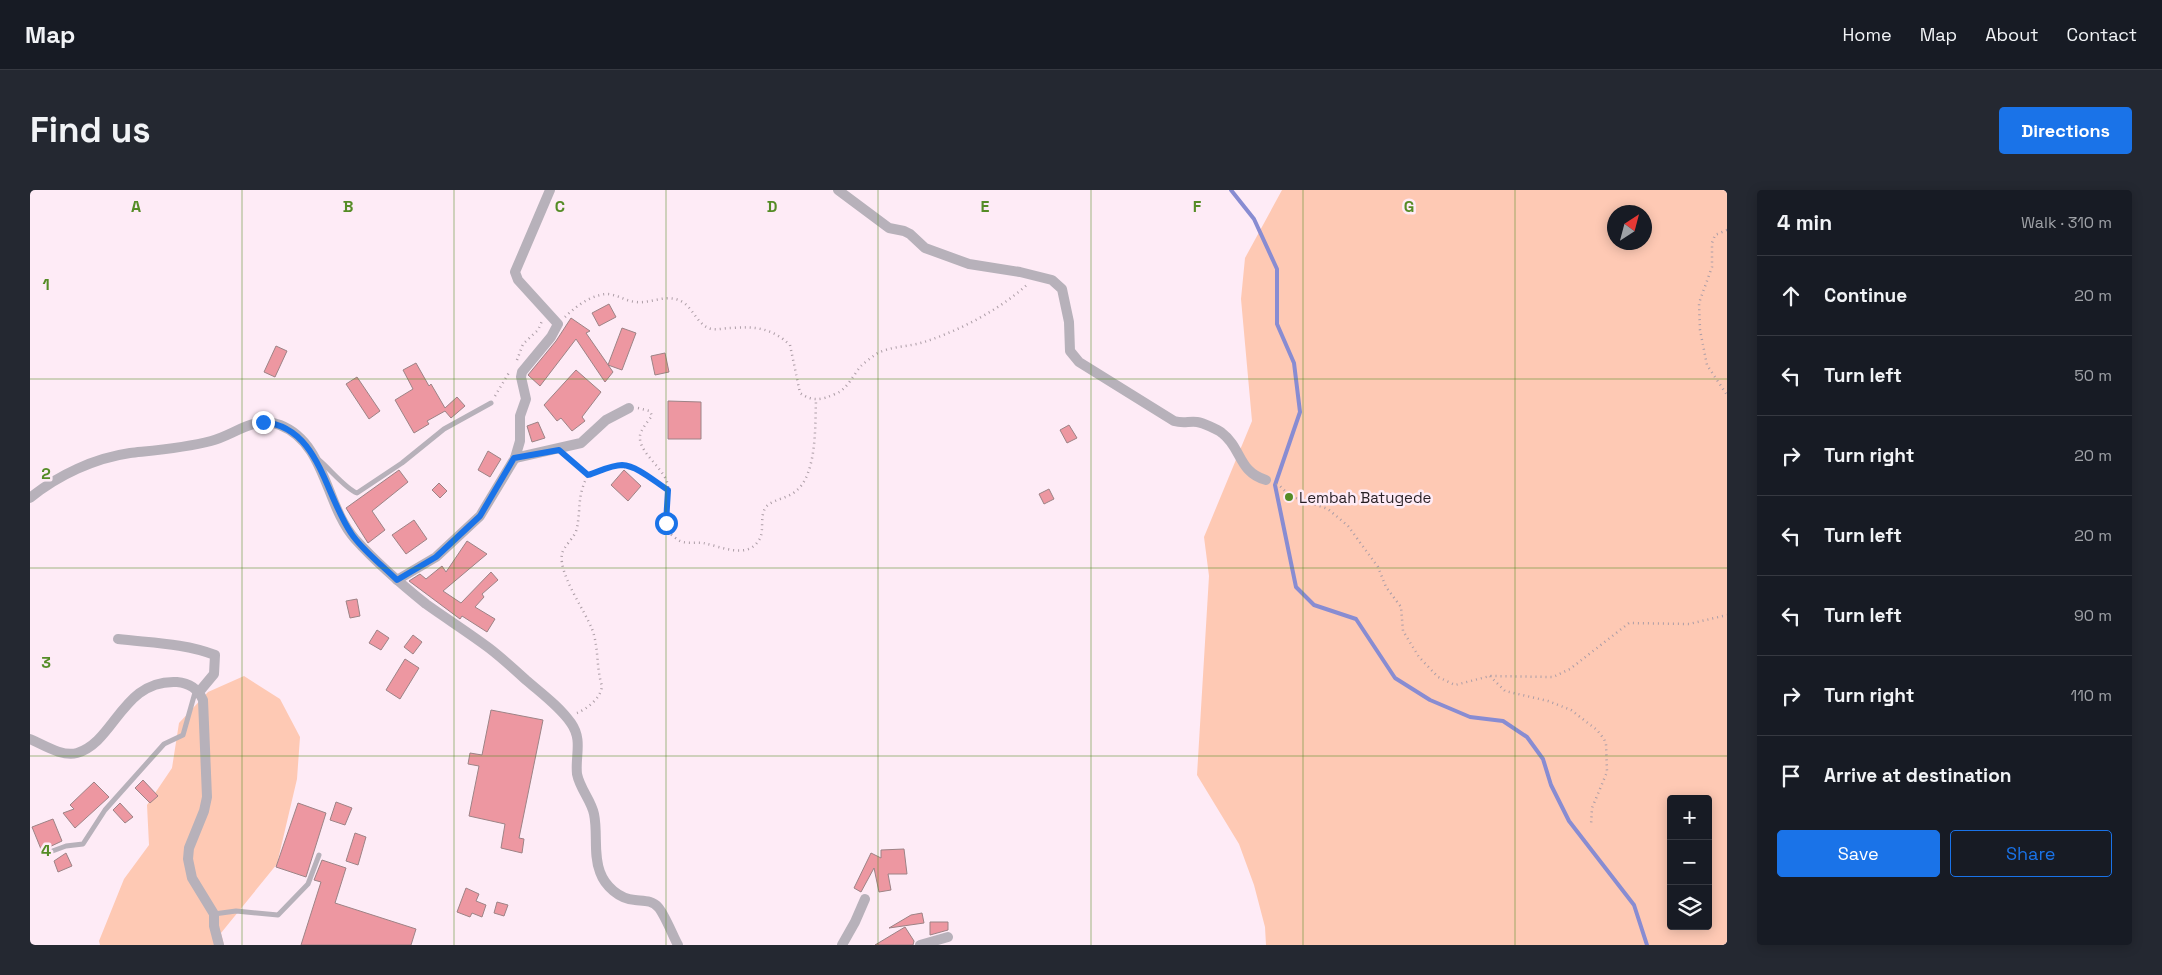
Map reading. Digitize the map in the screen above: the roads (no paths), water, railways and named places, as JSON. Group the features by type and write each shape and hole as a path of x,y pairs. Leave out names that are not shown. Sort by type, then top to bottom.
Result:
{"street":[{"path":"397,580 436,557 480,516 514,458 520,442 520,416 526,399 521,377 522,372 551,337 558,324 518,280 515,272 550,190"},
{"path":"838,190 889,228 910,234 926,248 963,262 1052,280 1062,289 1068,322 1070,351 1078,362 1174,421 1184,424 1196,422 1222,433 1240,455 1246,469 1256,477 1266,480"},
{"path":"514,458 559,450 581,443 606,420 629,408"},
{"path":"30,498 47,485 64,476 108,458 171,450 214,440 247,426 263,422 276,423 288,428 306,443 338,512 352,536 397,580 428,605 490,649 561,711 577,733 579,745 578,777 594,812 597,859 600,874 609,887 624,898 650,902 660,908 678,945"},
{"path":"118,639 182,646 198,649 215,656 214,674 198,690"},
{"path":"30,739 65,754 76,753 96,742 129,702 155,684 183,682 198,690 204,705 208,784 204,811 193,835 188,859 192,878 214,914 214,926 218,945"},
{"path":"842,945 855,922 864,899"},
{"path":"920,945 948,937"}],"lane":[{"path":"313,455 335,473 350,490 357,493 402,462 444,429 491,403"},
{"path":"47,853 66,846 83,844 105,810 164,744 183,735 198,690"},
{"path":"214,914 236,911 278,915 308,884 319,856"}],"waterway":[{"path":"1231,190 1254,219 1277,269 1277,324 1294,363 1300,412 1275,485 1296,587 1314,605 1356,619 1395,678 1430,700 1470,717 1503,721 1527,737 1543,759 1551,785 1569,821 1634,905 1647,945"}],"place":[{"name":"Lembah Batugede","path":"1289,497"}]}
